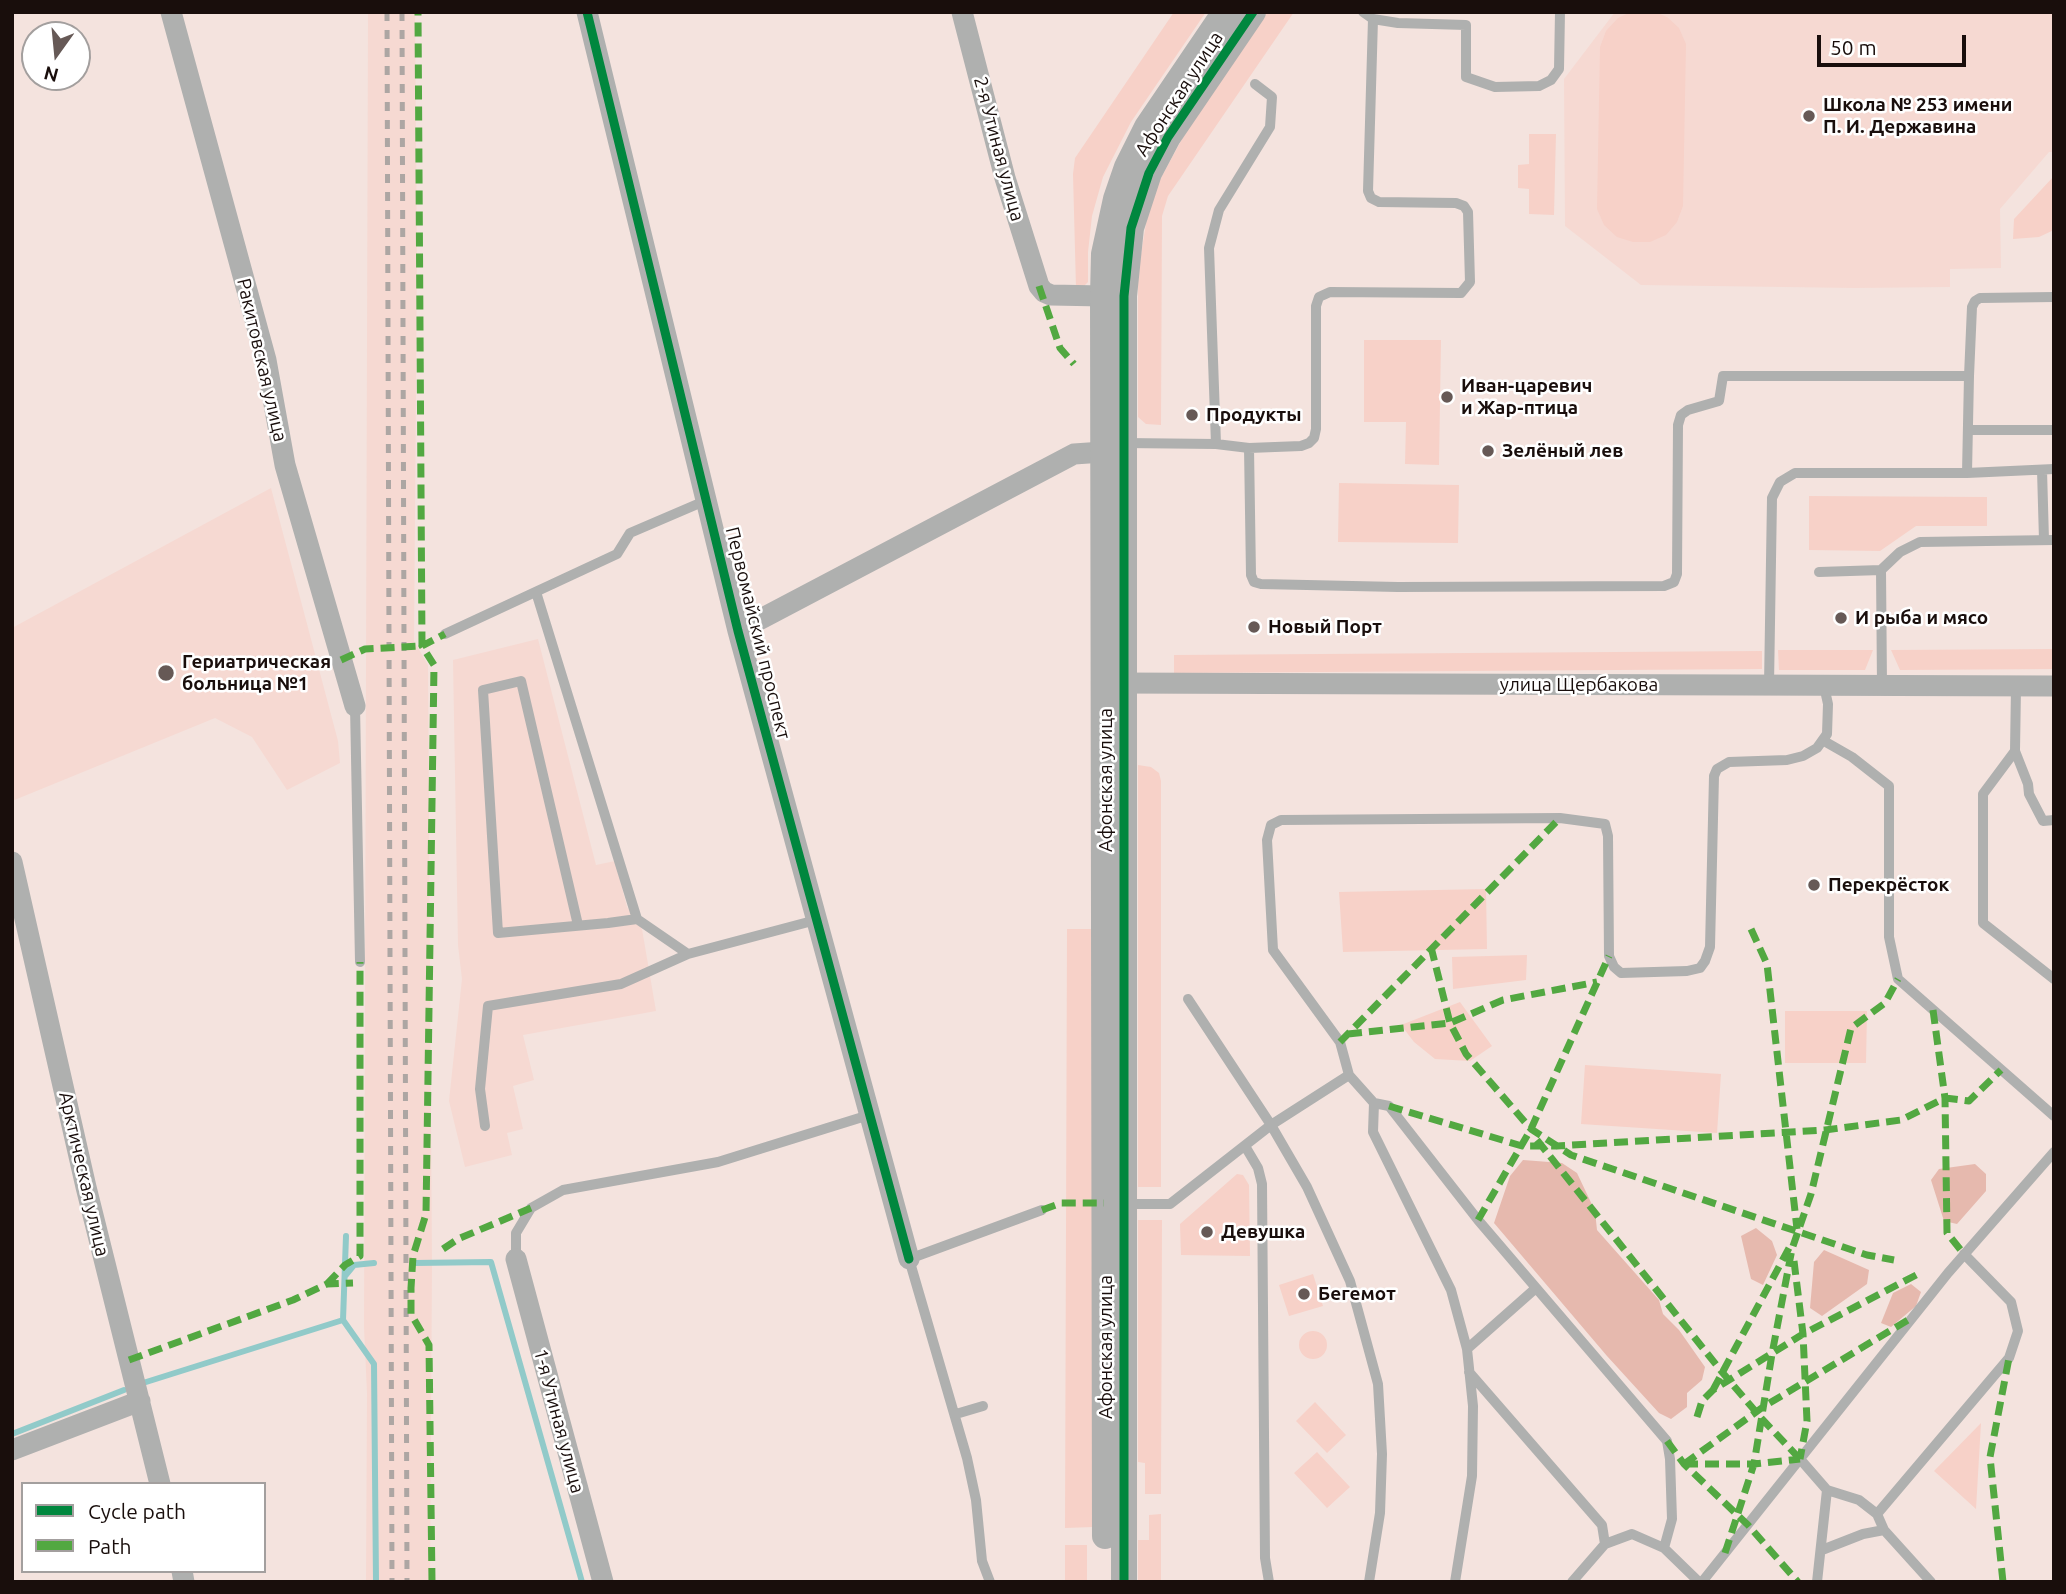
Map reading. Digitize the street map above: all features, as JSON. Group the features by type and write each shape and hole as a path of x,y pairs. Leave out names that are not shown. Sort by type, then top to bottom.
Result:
{"street":[{"name":"Ракитовская улица","path":"171,12 265,360 285,465 355,706"},
{"name":"Первомайский проспект","path":"587,12 738,631 909,1259"},
{"name":"2-я Утиная улица","path":"962,12 1005,178 1039,286 1051,295 1113,296"},
{"name":"Афонская улица","path":"1105,1582 1114,1203 1114,447 1113,296 1104,254 1109,226 1127,167 1146,127 1225,12"},
{"name":"Афонская улица","path":"1113,296 1149,173 1168,137 1253,12"},
{"path":"738,631 1046,473 1074,453 1114,447"},
{"name":"улица Щербакова","path":"1114,683 2054,686"},
{"name":"Арктическая улица","path":"12,862 86,1187 159,1482"},
{"name":"Афонская улица","path":"1114,1203 1124,1582"},
{"name":"1-я Утиная улица","path":"516,1259 603,1582"},
{"path":"12,1450 139,1401"}],"lane":[{"path":"1363,12 1373,19 1398,23 1466,25"},
{"path":"1466,12 1466,77 1494,87 1539,86 1551,80 1559,69 1560,12"},
{"path":"1114,447 1216,444 1249,448 1301,446 1309,443 1314,438 1316,429 1316,306 1320,297 1330,292 1461,293 1470,282 1468,212 1464,206 1456,203 1379,202 1371,198 1368,191 1373,19"},
{"path":"1216,444 1209,248 1219,210 1270,127 1272,97 1255,84"},
{"path":"1967,473 1972,307 1980,298 2054,297"},
{"path":"1249,448 1251,575 1254,582 1398,587 1664,586 1674,582 1677,574 1678,425 1681,415 1688,410 1719,401 1723,376 1969,376"},
{"path":"1968,430 2054,430"},
{"path":"1769,685 1772,499 1780,482 1795,473 1967,473 2054,469"},
{"path":"1819,572 1881,570 1900,552 1920,542 2049,540 2042,470"},
{"path":"445,634 617,554 630,533 707,500"},
{"path":"1881,570 1882,686"},
{"path":"536,592 637,919 688,954"},
{"path":"578,925 521,681 483,690 498,933 578,925 637,919"},
{"path":"1664,1548 1672,1519 1667,1441 1478,1220 1389,1106 1374,1103 1349,1075 1340,1042 1273,950 1267,840 1271,825 1281,820 1560,818 1605,824 1608,835 1609,956 1614,967 1621,973 1687,971 1700,968 1710,947 1713,783 1717,769 1729,762 1787,760 1803,756 1817,748 1824,740 1829,721 1824,686"},
{"path":"2016,687 2015,751 2028,784 2029,794 2043,821 2054,820"},
{"path":"355,706 359,962"},
{"path":"1824,740 1852,757 1889,786 1889,937 1898,979 2054,1116"},
{"path":"2015,751 1983,794 1983,923 2054,979"},
{"path":"485,1126 480,1089 488,1006 621,984 688,954 816,920"},
{"path":"1188,999 1271,1125 1307,1187 1350,1281 1378,1384 1382,1454 1380,1513 1369,1582"},
{"path":"1114,1203 1170,1205 1271,1125 1349,1075"},
{"path":"1374,1103 1373,1132 1451,1290 1467,1349 1473,1406 1472,1476 1455,1582"},
{"path":"516,1259 516,1233 531,1208 563,1189 718,1162 869,1115"},
{"path":"1245,1146 1258,1168 1262,1184 1265,1559 1269,1582"},
{"path":"1572,1582 1605,1544 1632,1534 1664,1548 1700,1582 1964,1254 2054,1152"},
{"path":"990,1582 982,1561 976,1500 956,1414 909,1259 1042,1210"},
{"path":"1877,1514 2010,1358 2018,1331 2011,1302 1964,1254"},
{"path":"1467,1349 1536,1288"},
{"path":"1469,1372 1602,1525 1605,1544"},
{"path":"956,1414 983,1406"},
{"path":"1800,1458 1827,1490 1859,1500 1877,1514 1884,1530 1931,1582"},
{"path":"1818,1582 1827,1490"},
{"path":"1822,1550 1863,1534 1884,1530"}],"shaded area":[{"path":"368,12 415,12 417,259 414,641 428,665 432,1266 430,1582 366,1582 367,1393 364,1327"},
{"path":"1174,12 1206,12 1131,122 1103,177 1092,216 1088,282 1082,288 1076,288 1073,174 1075,158"},
{"path":"1265,12 1294,12 1168,196 1162,216 1161,425 1146,424 1138,417 1138,273 1148,211 1156,187 1194,117"},
{"name":"Школа № 253 имени П. И. Державина","path":"1615,12 2052,12 2054,152 2049,152 2000,209 2001,268 1950,269 1950,287 1641,285 1565,226 1564,79"},
{"path":"1631,12 1655,12 1667,17 1679,28 1686,44 1683,206 1677,222 1666,235 1650,242 1633,242 1617,237 1604,225 1597,209 1600,47 1606,31 1618,18"},
{"path":"1529,134 1556,134 1554,215 1529,214 1529,189 1518,188 1518,165 1529,164"},
{"path":"2054,176 2054,230 2039,237 2013,239 2014,219"},
{"path":"1364,340 1441,340 1439,465 1405,464 1406,422 1364,422"},
{"path":"1339,483 1459,485 1458,543 1338,542"},
{"name":"Гериатрическая больница №1","path":"271,488 338,741 340,763 287,790 252,737 215,718 12,801 12,628"},
{"path":"1809,496 1987,497 1987,526 1916,526 1880,551 1809,550"},
{"path":"538,639 596,865 615,861 627,907 642,929 656,1011 523,1035 534,1080 513,1086 523,1129 507,1133 512,1155 465,1167 449,1101 462,979 458,945 453,660"},
{"path":"2054,649 2054,669 1900,670 1891,650"},
{"path":"1778,650 1873,650 1865,670 1779,670"},
{"path":"1762,651 1762,669 1174,673 1174,655"},
{"path":"1138,765 1151,767 1159,773 1161,781 1161,1187 1138,1187"},
{"path":"1486,889 1487,949 1343,952 1339,892"},
{"path":"1067,929 1092,929 1093,1527 1065,1528"},
{"path":"1527,955 1526,980 1453,989 1452,957"},
{"path":"1460,1002 1492,1046 1470,1061 1435,1059 1414,1042 1401,1025"},
{"path":"1785,1011 1867,1011 1866,1063 1785,1063"},
{"path":"1585,1065 1721,1074 1717,1133 1581,1124"},
{"path":"1523,1160 1562,1163 1577,1173 1595,1211 1597,1230 1659,1300 1663,1314 1679,1330 1705,1367 1702,1380 1687,1393 1687,1407 1671,1419 1659,1413 1607,1356 1494,1223 1510,1176"},
{"path":"1975,1164 1986,1174 1986,1191 1957,1224 1944,1221 1931,1180 1939,1169"},
{"path":"1237,1174 1243,1175 1249,1185 1250,1256 1181,1255 1180,1224"},
{"path":"1138,1220 1162,1220 1161,1494 1145,1494 1145,1463 1138,1462"},
{"path":"1756,1228 1772,1241 1777,1255 1763,1285 1751,1279 1741,1236"},
{"path":"1824,1250 1869,1270 1867,1284 1822,1316 1810,1308 1814,1262"},
{"path":"1313,1274 1323,1306 1289,1316 1279,1285"},
{"path":"1911,1284 1921,1292 1916,1306 1891,1327 1881,1323 1893,1293"},
{"path":"1313,1331 1323,1335 1327,1345 1323,1355 1313,1359 1303,1355 1299,1345 1303,1335"},
{"path":"1315,1402 1346,1435 1327,1453 1296,1421"},
{"path":"1981,1423 1976,1509 1934,1471"},
{"path":"1317,1452 1350,1487 1327,1508 1294,1473"},
{"path":"1161,1514 1161,1582 1138,1582 1138,1540 1149,1540 1149,1515"},
{"path":"1065,1545 1087,1545 1087,1582 1065,1582"}],"waterway":[{"path":"346,1236 343,1320 374,1364 376,1582"},
{"path":"414,1263 491,1262 582,1582"},
{"path":"345,1276 354,1265 374,1263"},
{"path":"143,1383 343,1320"},
{"path":"12,1434 124,1390"}],"railway":[{"path":"387,12 392,1582"},
{"path":"402,12 407,1582"}],"marked path":[{"path":"341,660 365,649 422,646 418,12"},
{"path":"1039,286 1060,348 1074,364"},
{"path":"432,1582 429,1345 411,1314 411,1288 413,1256 426,1214 434,665 422,646 445,634"},
{"path":"1340,1042 1560,818"},
{"path":"1751,929 1767,964 1797,1229"},
{"path":"1431,947 1450,1023 1466,1054 1531,1129 1571,1155 1867,1255 1894,1260"},
{"path":"1478,1220 1531,1129 1609,956"},
{"path":"327,1284 345,1265 360,1256 360,962"},
{"path":"1725,1553 1754,1464 1792,1249 1811,1194 1851,1028 1885,1003 1898,979"},
{"path":"1348,1034 1450,1023 1503,1000 1597,982"},
{"path":"1933,1010 1945,1098 1947,1233 1964,1254"},
{"path":"1389,1106 1522,1146 1557,1146 1825,1130 1901,1120 1945,1098 1969,1101 2001,1070"},
{"path":"1537,1140 1722,1372 1800,1459"},
{"path":"1042,1210 1061,1203 1104,1203"},
{"path":"443,1249 458,1239 531,1208"},
{"path":"1713,1390 1789,1248"},
{"path":"1794,1261 1803,1334 1807,1421 1800,1459"},
{"path":"1697,1417 1702,1401 1713,1390 1803,1334 1922,1272"},
{"path":"129,1360 293,1300 327,1284 353,1283"},
{"path":"1684,1464 1763,1407 1913,1317"},
{"path":"2003,1582 1990,1457 2009,1358"},
{"path":"1667,1441 1684,1464 1748,1525 1798,1582"},
{"path":"1684,1464 1754,1464 1800,1459"}],"cycle path":[{"path":"587,12 738,631 909,1259"},
{"path":"1124,1582 1124,296 1131,228 1149,173 1168,137 1253,12"}],"place":[{"name":"Школа № 253 имени П. И. Державина","path":"1809,116"},
{"name":"Иван-царевич и Жар-птица","path":"1447,397"},
{"name":"Продукты","path":"1192,415"},
{"name":"Зелёный лев","path":"1488,451"},
{"name":"И рыба и мясо","path":"1841,618"},
{"name":"Новый Порт","path":"1254,627"},
{"name":"Гериатрическая больница №1","path":"166,673"},
{"name":"Перекрёсток","path":"1814,885"},
{"name":"Девушка","path":"1207,1232"},
{"name":"Бегемот","path":"1304,1294"}]}
